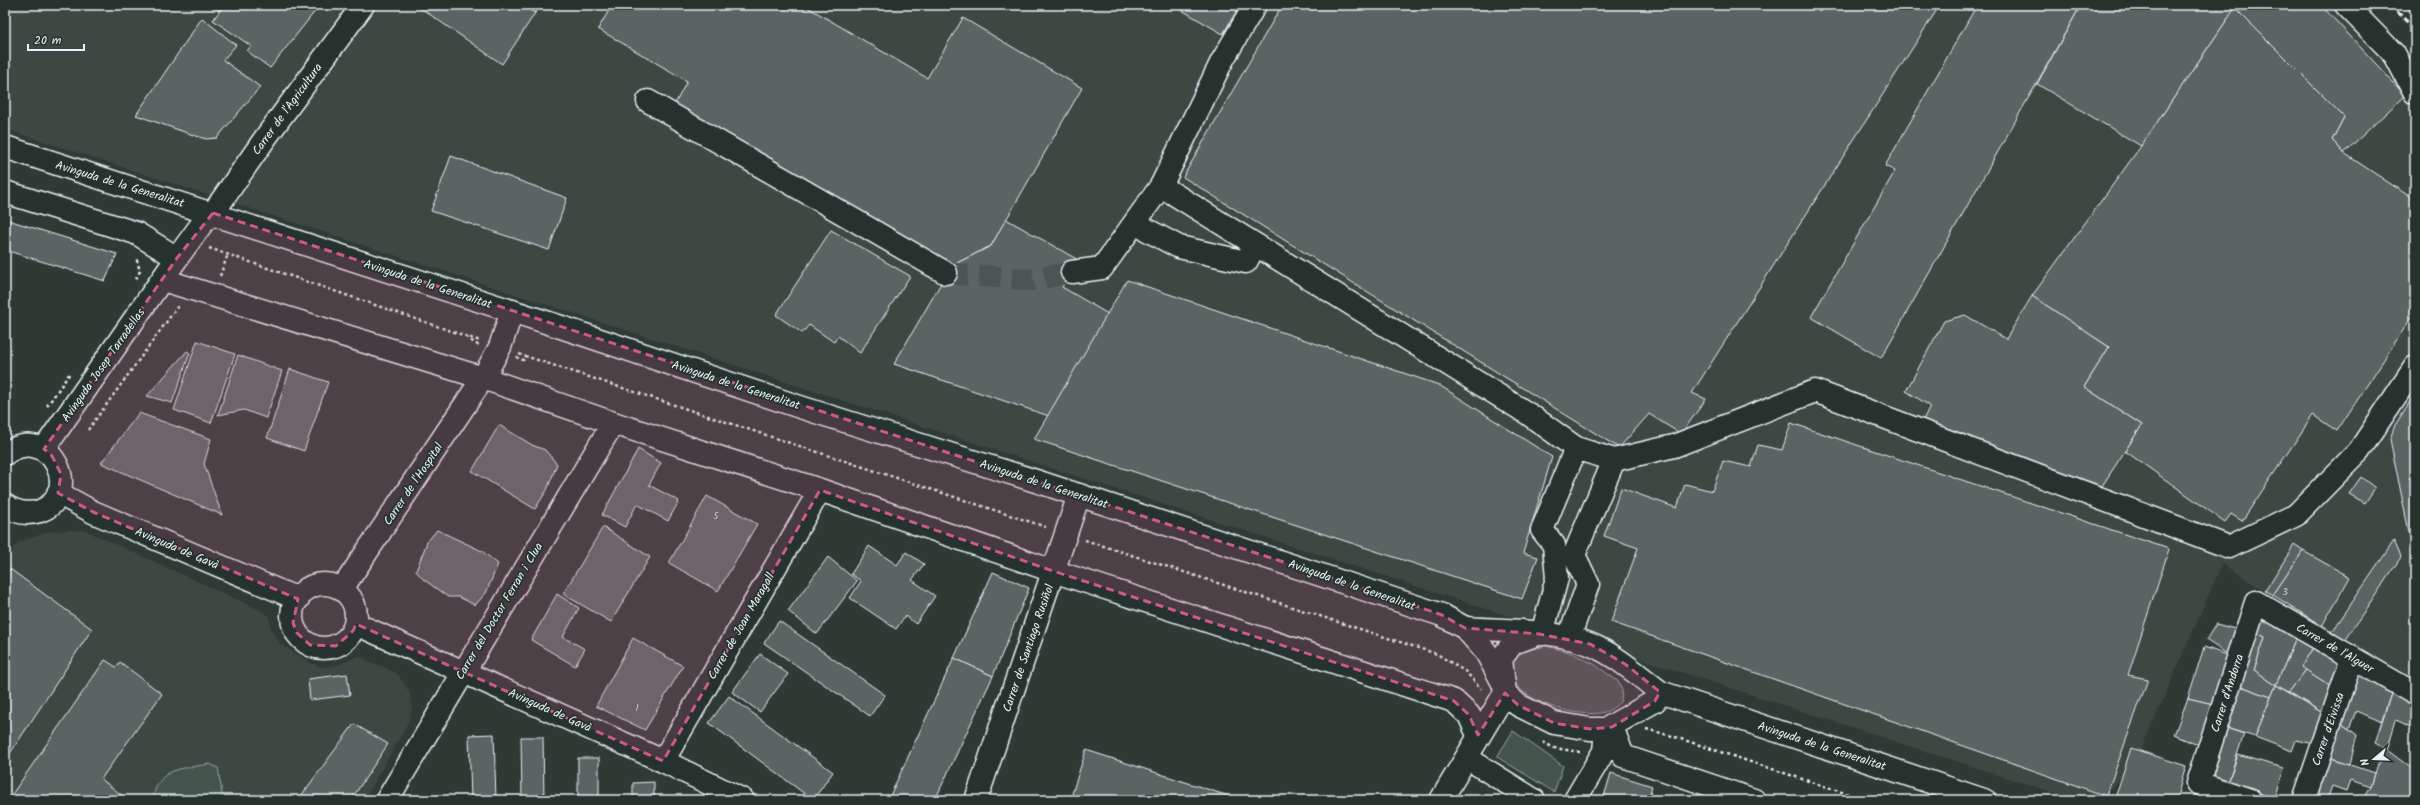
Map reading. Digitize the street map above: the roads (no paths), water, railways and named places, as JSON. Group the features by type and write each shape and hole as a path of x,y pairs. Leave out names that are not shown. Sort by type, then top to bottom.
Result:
{"street":[{"name":"Carrer de l'Agricultura","path":"177,258 204,221 213,213 266,137 363,5"},
{"path":"1072,272 1102,268 1136,224 1161,186 1222,61 1256,5"},
{"path":"2346,5 2395,55 2415,93"},
{"path":"648,101 946,273"},
{"name":"Avinguda de la Generalitat","path":"5,147 213,213 800,407 1079,495 1354,585 1442,615 1465,628"},
{"path":"1161,186 1530,415 1576,448 1614,460 1674,446 1815,391 2229,547 2296,515 2359,451 2415,367"},
{"path":"5,192 136,233 177,258"},
{"path":"1136,224 1180,247 1246,262 1255,245"},
{"name":"Avinguda Josep Tarradellas","path":"44,449 177,258"},
{"path":"163,280 483,378 613,423 820,490 1053,571 1454,701 1469,715 1478,735"},
{"name":"Carrer de l'Hospital","path":"342,589 483,378 500,347 512,311"},
{"name":"Carrer del Doctor Ferran i Clua","path":"387,800 613,423"},
{"path":"5,454 22,446 34,446 44,449 52,456 61,474 58,493 52,502 34,513 7,512"},
{"path":"1540,634 1557,578 1554,545 1542,530 1576,448"},
{"path":"1569,638 1588,584 1574,555 1614,460"},
{"name":"Carrer de Joan Maragall","path":"663,761 820,490"},
{"name":"Avinguda de Gavà","path":"58,493 93,512 298,599"},
{"name":"Carrer de Santiago Rusiñol","path":"976,800 1079,495"},
{"path":"318,585 332,585 342,589 350,596 355,606 356,624 346,640 336,646 322,648 310,645 297,633 293,622 293,608 298,599 307,589 318,585"},
{"name":"Carrer de l'Alguer","path":"2256,602 2415,694"},
{"name":"Carrer d'Andorra","path":"2250,800 2198,783 2256,602"},
{"name":"Avinguda de Gavà","path":"356,624 663,761 743,800"},
{"path":"1465,628 1540,634 1569,638 1590,644 1625,664 1660,692 1654,701 1616,724 1590,729 1554,723 1501,695 1486,652 1465,628"},
{"path":"1440,800 1467,758 1478,735 1501,695 1501,659 1513,643 1540,634"},
{"name":"Carrer d'Eivissa","path":"2304,800 2352,658"},
{"path":"1575,800 1604,751 1616,724 1638,704 1640,686 1625,664"},
{"name":"Avinguda de la Generalitat","path":"1660,692 1984,800"},
{"path":"1616,724 1623,756 1747,799"},
{"path":"1467,758 1534,800"}],"tunnel":[{"path":"946,273 1032,280 1072,272"}],"railway":[{"path":"2391,5 2415,30"},
{"path":"2406,5 2415,14"}]}
